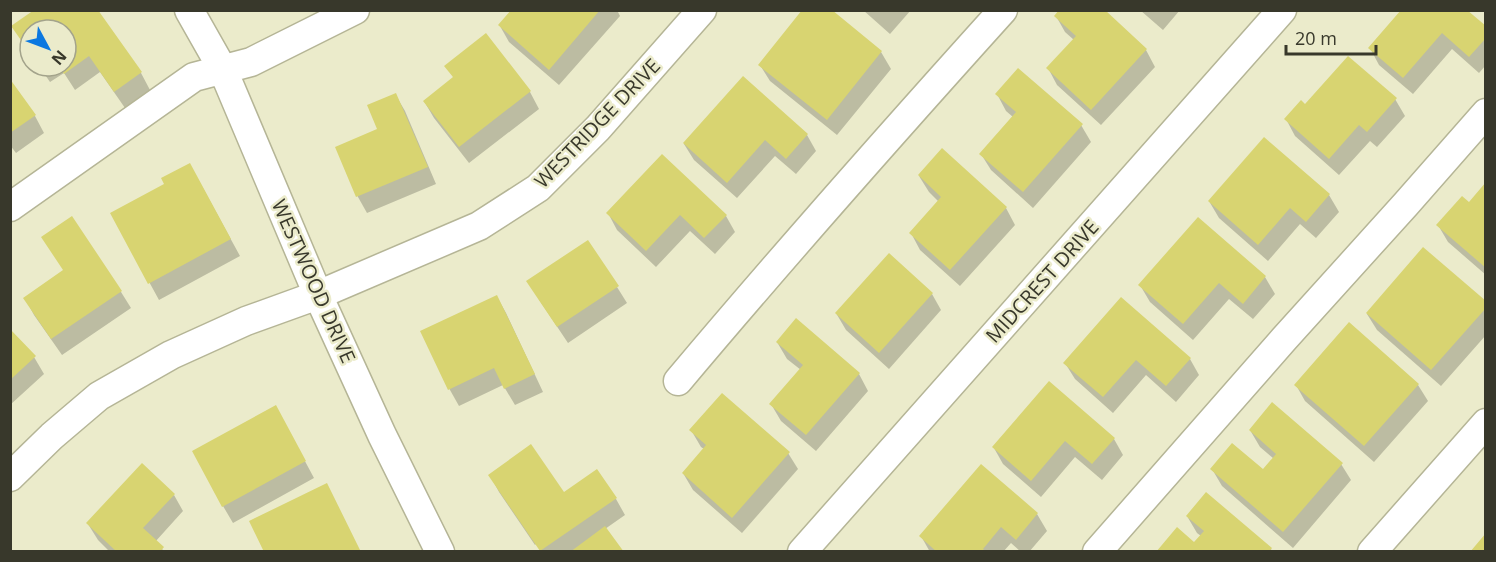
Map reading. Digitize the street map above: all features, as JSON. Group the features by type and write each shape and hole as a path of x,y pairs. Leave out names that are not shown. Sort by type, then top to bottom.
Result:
{"street":[{"name":"WESTWOOD DRIVE","path":"189,10 223,70 318,295 382,435 440,552"},
{"path":"10,207 194,77 250,62 355,10"},
{"name":"WESTRIDGE DRIVE","path":"10,477 52,436 99,396 171,355 246,321 318,295 479,226 538,188 598,128 702,10"},
{"path":"678,381 896,128 1003,10"},
{"name":"MIDCREST DRIVE","path":"802,552 1282,10"},
{"path":"1097,552 1485,113"},
{"path":"1372,552 1485,423"}],"building":[{"path":"34,10 98,10 142,72 114,92 89,56 78,64 78,18 22,18"},
{"path":"511,10 600,10 549,70 498,25"},
{"path":"802,10 832,10 882,51 827,120 758,65"},
{"path":"1059,10 1105,10 1147,49 1091,110 1046,68 1076,36 1054,16"},
{"path":"1401,10 1467,10 1486,26 1486,38 1469,57 1442,33 1403,78 1368,48"},
{"path":"18,21 18,36 11,26"},
{"path":"486,33 531,91 459,147 423,101 453,77 444,66"},
{"path":"1348,56 1397,98 1367,132 1359,125 1329,159 1284,119 1301,100 1305,104"},
{"path":"1018,68 1083,124 1023,192 979,154 1016,112 995,94"},
{"path":"743,76 808,134 786,159 765,140 727,183 683,143"},
{"path":"10,79 36,115 10,133"},
{"path":"396,93 428,167 356,197 335,147 377,129 367,105"},
{"path":"1264,137 1330,194 1306,222 1290,208 1258,245 1208,201"},
{"path":"942,148 1007,207 950,270 909,233 941,197 918,175"},
{"path":"662,154 727,215 704,238 680,215 646,251 606,213"},
{"path":"190,163 231,239 148,284 110,213 164,184 161,178"},
{"path":"1486,182 1486,268 1436,225 1462,196 1469,202"},
{"path":"72,216 122,291 51,339 23,298 63,270 41,237"},
{"path":"1198,217 1266,276 1243,304 1219,283 1183,324 1138,285"},
{"path":"588,240 619,286 557,327 526,281"},
{"path":"1423,247 1486,301 1486,308 1431,370 1366,313"},
{"path":"889,253 933,293 879,353 835,313"},
{"path":"497,295 535,374 504,389 494,368 448,390 420,331"},
{"path":"1121,297 1191,358 1166,386 1136,360 1103,397 1063,363"},
{"path":"796,318 860,373 806,435 769,404 803,365 776,342"},
{"path":"1349,322 1419,384 1364,446 1294,385"},
{"path":"10,329 36,356 10,380"},
{"path":"1049,381 1115,438 1092,464 1065,441 1031,481 992,447"},
{"path":"722,393 790,452 732,518 682,473 706,445 689,430"},
{"path":"1272,402 1343,463 1283,532 1210,469 1232,443 1263,469 1276,454 1249,430"},
{"path":"276,405 306,461 222,507 192,451"},
{"path":"531,444 564,492 597,469 617,498 540,551 488,475"},
{"path":"142,463 175,494 143,528 164,547 160,552 117,552 86,523"},
{"path":"981,464 1038,513 1016,540 1001,527 983,549 986,552 937,552 919,536"},
{"path":"327,483 361,552 264,552 249,521"},
{"path":"1206,492 1272,548 1269,552 1156,552 1177,527 1194,542 1204,531 1186,516"},
{"path":"605,526 624,552 570,552"},
{"path":"1486,533 1486,552 1470,552"}]}
